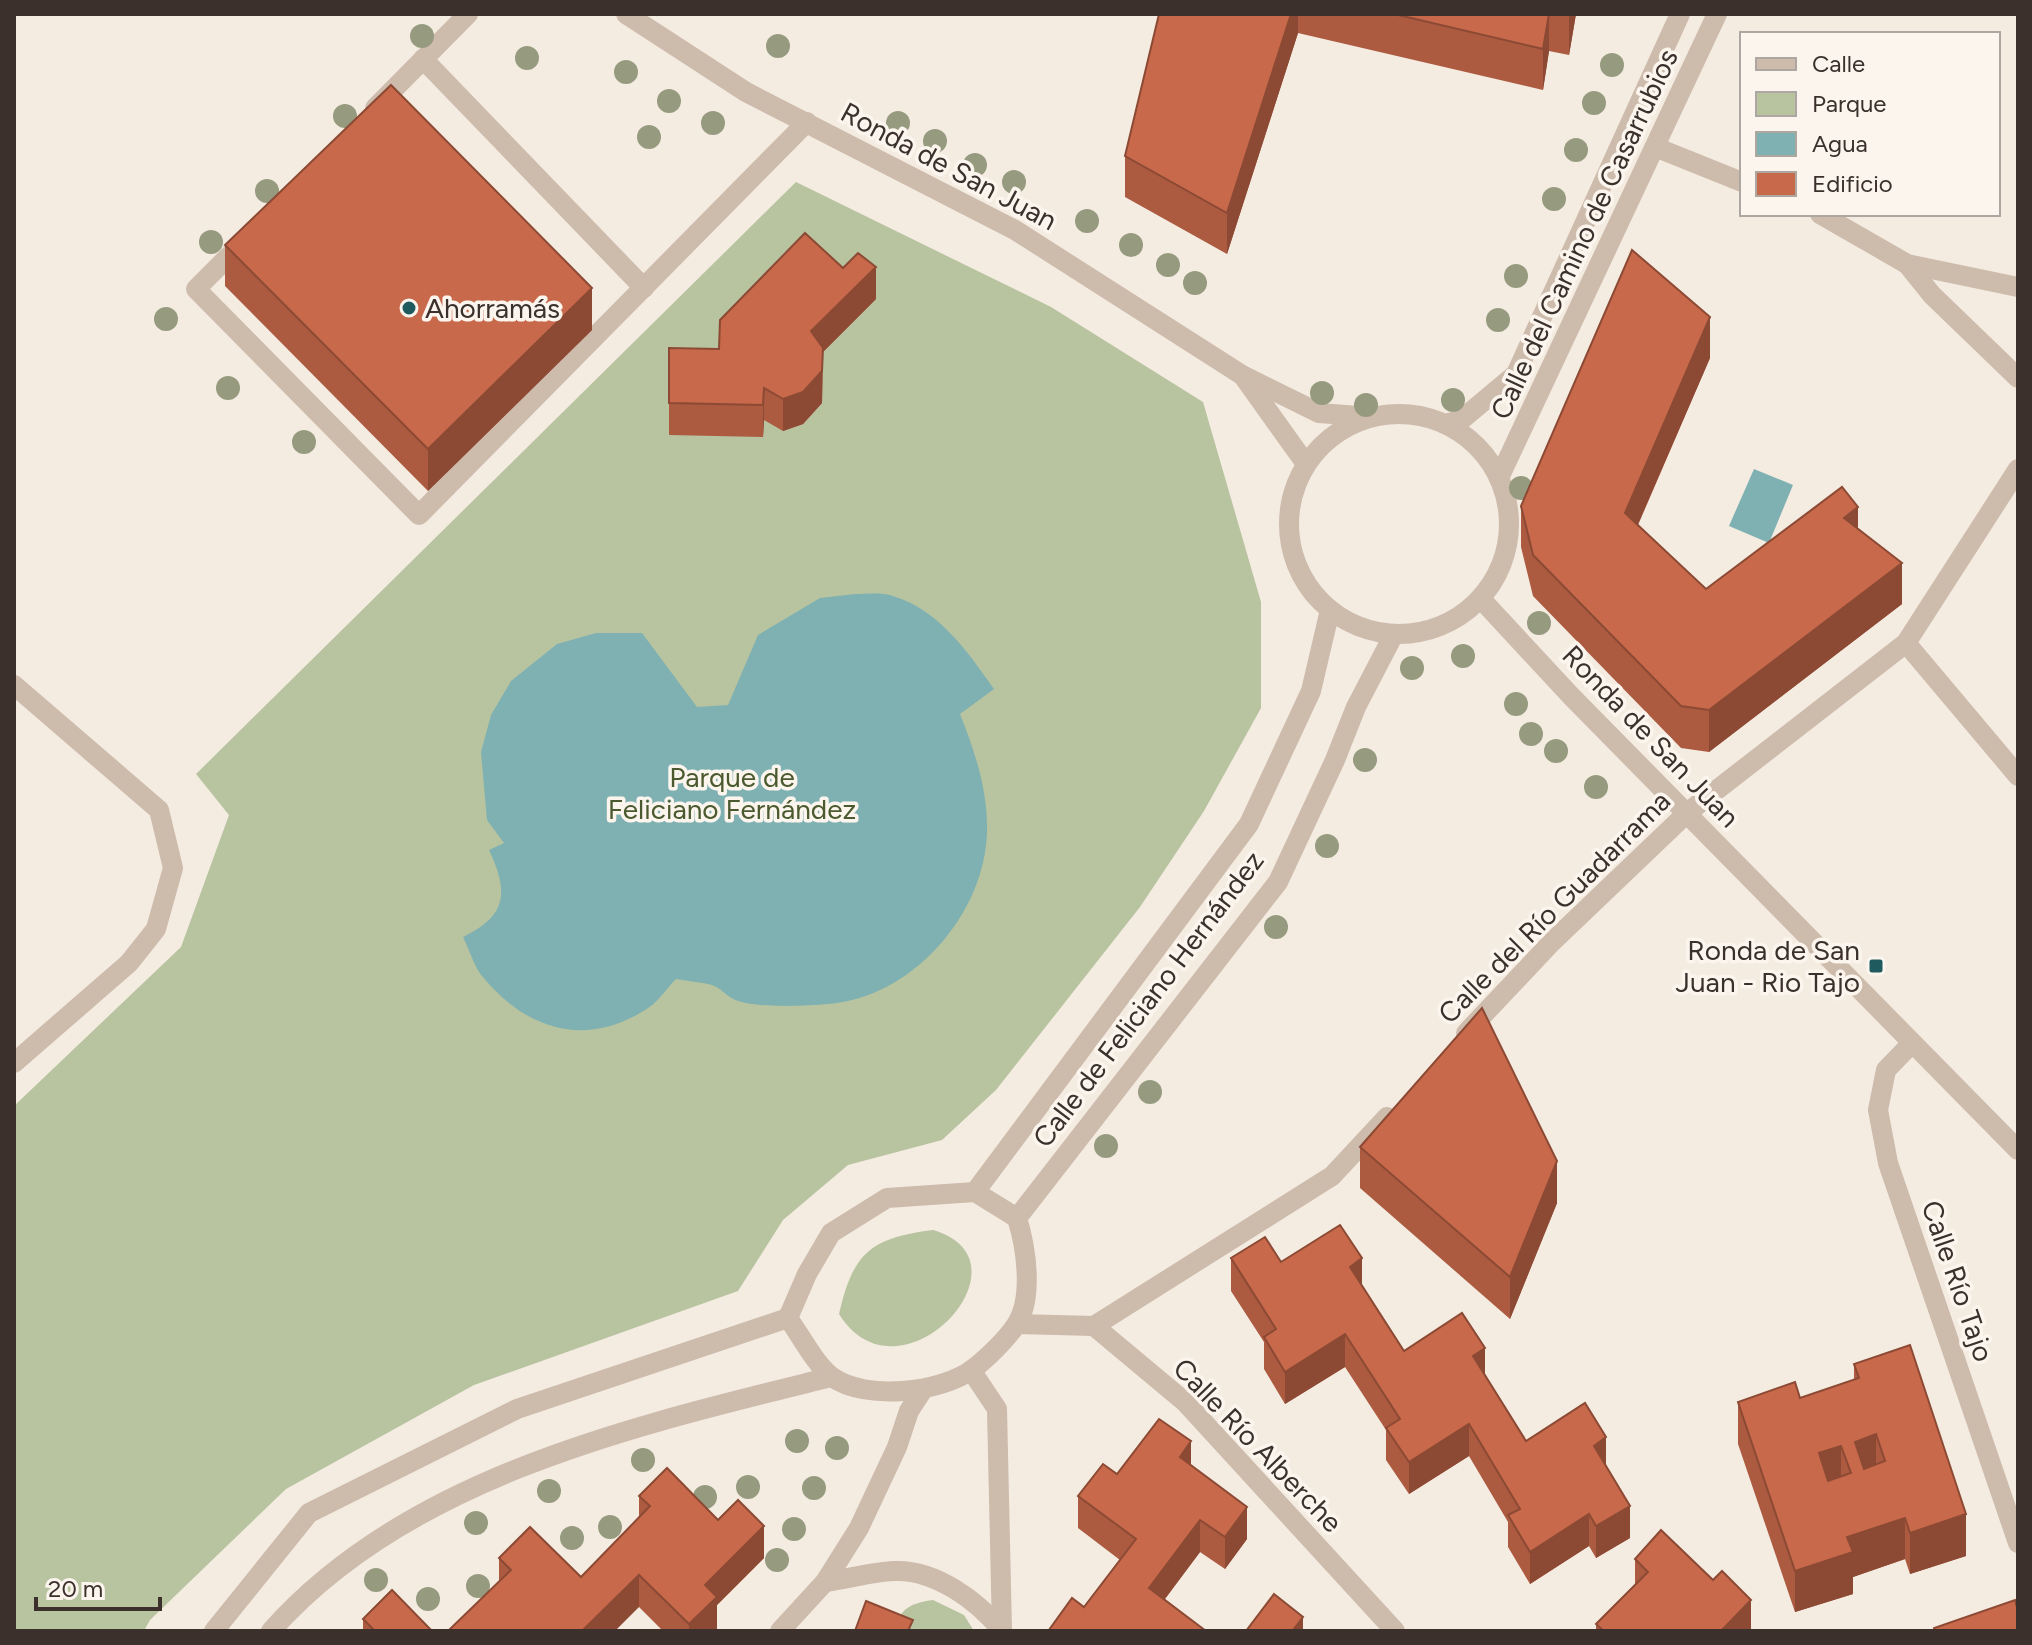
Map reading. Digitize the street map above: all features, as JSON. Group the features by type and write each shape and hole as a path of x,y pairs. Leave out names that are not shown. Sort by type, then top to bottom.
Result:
{"street":[{"path":"358,125 468,14"},
{"name":"Ronda de San Juan","path":"626,14 746,92 1015,230 1242,375 1319,413 1372,417"},
{"name":"Calle del Camino de Casarrubios","path":"1445,424 1461,420 1516,374 1680,14"},
{"name":"Calle del Camino de Casarrubios","path":"1499,478 1717,14"},
{"path":"423,59 644,288"},
{"path":"261,223 196,289 419,515 807,122"},
{"path":"1655,147 1740,181"},
{"path":"1823,216 1907,264 2018,287"},
{"path":"1907,264 1932,295 2018,378"},
{"name":"Ronda de San Juan","path":"1242,375 1306,464"},
{"path":"1409,414 1445,424 1475,444 1499,478 1508,504 1509,538 1500,570 1481,599 1456,619 1426,631 1394,634 1360,627 1330,610 1308,587 1294,557 1288,526 1293,494 1306,464 1324,443 1346,426 1372,417 1409,414"},
{"name":"Calle del Río Guadarrama","path":"1447,1053 1552,942 1687,813 1906,643 2018,469"},
{"name":"Ronda de San Juan","path":"1481,599 2018,1150"},
{"name":"Calle de Feliciano Hernández","path":"975,1192 1249,824 1311,691 1330,610"},
{"name":"Calle de Feliciano Hernández","path":"1017,1218 1278,882 1356,707 1394,634"},
{"path":"1906,643 2018,776"},
{"path":"14,685 159,810 173,868 156,929 129,963 14,1063"},
{"name":"Calle Río Tajo","path":"1912,1043 1886,1070 1878,1110 1888,1163 2018,1543"},
{"path":"1017,1324 1094,1326 1332,1176 1405,1098"},
{"path":"214,1631 309,1513 517,1409 788,1318 807,1274 831,1233 887,1198 975,1192 1017,1218 1026,1248 1026,1285 1017,1324 971,1370 922,1391 862,1390 831,1377 788,1318"},
{"name":"Calle Río Alberche","path":"1094,1326 1185,1402 1395,1631"},
{"path":"971,1370 997,1409 1002,1631"},
{"path":"271,1631 300,1598 371,1541 507,1472 694,1411 831,1377"},
{"path":"780,1631 825,1582 859,1528 897,1447 909,1411 922,1391"},
{"path":"825,1582 898,1571 944,1583 980,1604 1002,1631"}],"green space":[{"name":"Parque de Feliciano Fernández","path":"796,182 1051,307 1203,402 1261,602 1261,708 1204,811 1140,907 996,1090 942,1140 848,1165 783,1220 738,1291 474,1385 286,1489 150,1620 144,1631 14,1631 14,1106 181,947 229,815 196,774"},
{"path":"933,1230 962,1246 971,1270 966,1296 948,1320 923,1338 894,1346 865,1340 839,1314 844,1293 858,1263 879,1244 911,1233"},
{"path":"933,1600 964,1615 974,1631 893,1631 907,1608"}],"water":[{"path":"1754,469 1793,485 1769,543 1729,526"},
{"path":"855,594 889,595 925,611 963,647 994,689 960,714 980,772 987,832 983,863 973,893 958,921 938,946 915,969 888,986 859,998 828,1004 758,1005 734,1000 712,985 676,979 651,1006 628,1019 605,1027 582,1030 560,1028 539,1021 500,995 479,972 463,937 488,920 500,901 500,878 489,850 504,843 487,820 481,752 491,715 511,681 557,644 596,633 642,633 697,707 728,705 758,635 820,598"}],"building":[{"path":"1159,14 1291,14 1227,213 1125,156"},
{"path":"1394,14 1549,14 1543,49"},
{"name":"Ahorramás","path":"391,85 592,288 428,449 225,245"},
{"path":"805,233 843,268 858,253 876,267 811,331 823,348 822,371 803,392 783,399 764,388 763,405 669,403 669,348 719,349 720,320"},
{"path":"1632,250 1710,317 1625,513 1706,589 1842,487 1858,507 1844,518 1902,563 1709,710 1681,706 1533,555 1521,506"},
{"path":"1482,1008 1557,1161 1510,1277 1360,1147"},
{"path":"1340,1225 1362,1258 1350,1267 1404,1351 1462,1313 1485,1348 1473,1356 1526,1441 1585,1403 1606,1437 1594,1446 1630,1506 1596,1526 1589,1514 1530,1552 1508,1515 1520,1509 1469,1424 1409,1462 1386,1428 1400,1419 1345,1334 1285,1372 1264,1337 1276,1329 1231,1258 1265,1237 1281,1262"},
{"path":"1910,1345 1966,1514 1910,1533 1905,1518 1847,1537 1853,1552 1795,1571 1738,1402 1795,1382 1800,1398 1859,1378 1854,1364","holes":["1876,1434 1885,1461 1864,1469 1855,1442","1841,1446 1851,1473 1828,1481 1819,1453"]},
{"path":"1159,1419 1191,1441 1180,1457 1247,1507 1225,1537 1200,1520 1149,1588 1206,1631 1050,1631 1072,1598 1084,1607 1136,1539 1078,1496 1103,1464 1117,1474"},
{"path":"667,1468 718,1520 738,1500 764,1526 705,1585 717,1597 689,1624 639,1575 582,1631 448,1631 511,1570 499,1558 530,1527 581,1577 650,1506 639,1496"},
{"path":"1661,1530 1713,1580 1722,1571 1751,1600 1721,1631 1604,1631 1596,1624 1648,1572 1635,1559"},
{"path":"392,1590 432,1631 375,1631 363,1619"},
{"path":"1274,1594 1303,1617 1294,1629 1296,1631 1246,1631"},
{"path":"2015,1600 2018,1631 1935,1631 1934,1628"},
{"path":"866,1601 913,1620 908,1631 855,1631"}],"place":[{"name":"Ahorramás","path":"409,308"},
{"name":"Ronda de San Juan - Rio Tajo","path":"1876,966"}]}
